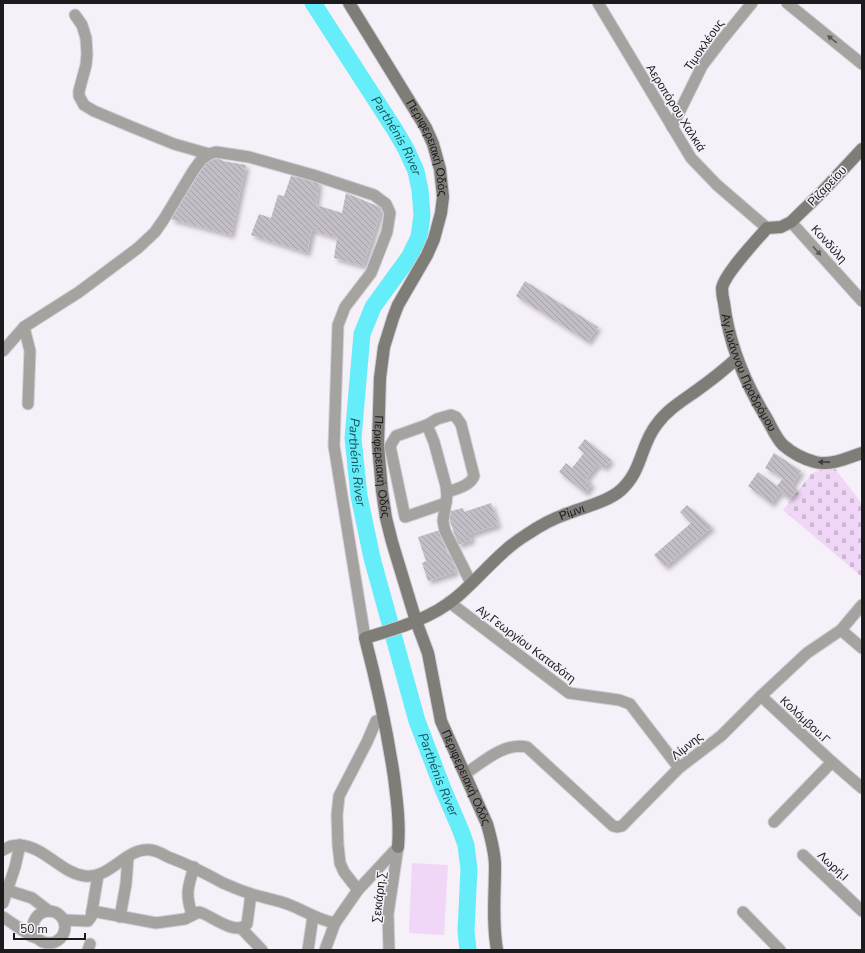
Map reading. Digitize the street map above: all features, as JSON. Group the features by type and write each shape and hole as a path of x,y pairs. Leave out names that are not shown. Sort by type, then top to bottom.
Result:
{"street":[{"name":"Περιφερειακή Οδός","path":"348,3 426,128 438,157 442,182 442,197 438,227 427,255 405,292 392,318 384,348 380,378 378,445 386,518 416,621 428,654 442,721 487,824 494,851 494,913 497,950"},
{"name":"Αεροπόρου Χαλκιά","path":"598,3 691,158 699,168 767,228"},
{"name":"Τιμοκλέους","path":"672,127 702,66 752,3"},
{"path":"790,4 862,64"},
{"path":"74,15 85,30 86,38 86,65 79,91 79,96 84,105 132,128 174,144 209,154 219,152 249,157 374,195 386,204 390,213 387,232 371,272 345,307 338,325 334,446 365,638 380,697 391,760 399,814 398,847 358,890 335,923 325,950"},
{"name":"Ριζαρείου","path":"791,222 822,192 862,149"},
{"path":"3,351 24,327 78,292 138,248 155,232 198,165 209,154"},
{"path":"767,228 782,227 791,222"},
{"name":"Κονδύλη","path":"791,222 862,300"},
{"name":"Αγ.Ιωάννου Προδρόμου","path":"767,228 728,275 722,290 725,315 736,359 760,407 779,440 788,449 801,457 823,463 844,460 862,453"},
{"path":"24,327 30,351 28,404"},
{"name":"Ρίμνι","path":"365,638 416,621 449,602 471,583 487,566 525,535 567,514 612,497 621,490 636,471 647,440 656,424 666,412 723,372 736,359"},
{"path":"451,415 456,417 461,424 474,476 473,480 446,498 405,517 390,446 396,436 427,425 437,419 451,415"},
{"path":"427,425 434,442 446,498 443,521 445,531 471,583"},
{"name":"Αγ.Γεωργίου Καταδότη","path":"449,602 569,693 619,700 630,704 679,768"},
{"name":"Λίμνης","path":"465,774 493,754 513,746 527,747 604,818 617,827 622,826 679,768 721,736 807,653 841,630 862,605"},
{"path":"841,630 862,648"},
{"name":"Κολόμβου.Γ","path":"761,696 862,788"},
{"path":"358,890 344,872 340,864 337,838 339,796 367,742 376,721 384,718"},
{"name":"Κολόμβου.Γ","path":"774,822 832,762"},
{"path":"3,903 15,867 20,845"},
{"path":"3,850 11,846 32,846 69,870 84,876 93,876 108,870 136,852 143,849 152,850 194,867 251,894 289,905 312,916 335,923"},
{"name":"Σεκιάρη.Σ","path":"389,950 388,914 398,847"},
{"path":"120,917 126,884 128,856"},
{"name":"Λωρή.Ι","path":"803,856 862,911"},
{"path":"192,914 188,903 187,891 194,867"},
{"path":"64,920 88,921 91,917 98,875"},
{"path":"3,917 31,936 54,946 64,934 64,920 58,913 49,911 32,898 7,890"},
{"path":"241,928 247,924 251,894"},
{"path":"37,938 33,930 34,920 40,913 49,911"},
{"path":"92,911 156,923 185,918 199,912 210,916 223,924 241,928 262,950"},
{"path":"742,912 780,950"},
{"path":"308,950 312,916"}],"green space":[{"path":"833,466 862,504 862,577 783,510 812,473"},
{"path":"412,863 448,865 444,935 409,933"}],"building":[{"path":"211,158 246,165 231,235 170,219 204,164"},
{"path":"291,176 319,181 316,205 342,213 346,193 382,208 363,266 334,258 337,238 312,230 307,253 251,235 259,214 271,218 278,195 284,196"},
{"path":"525,281 598,327 588,342 516,296"},
{"path":"585,439 611,460 604,468 598,464 586,479 592,484 585,493 559,472 566,463 572,468 584,453 578,448"},
{"path":"774,453 801,471 792,485 797,490 789,499 780,492 771,504 748,486 758,472 777,486 783,478 765,468"},
{"path":"491,503 498,525 470,534 472,540 458,545 447,512 463,508 464,512"},
{"path":"687,505 712,527 665,567 654,555 691,523 680,512"},
{"path":"440,530 448,555 451,554 456,572 428,581 422,563 426,561 418,537"}],"waterway":[{"name":"Parthénis River","path":"313,3 406,149 416,171 420,190 422,215 419,237 410,256 373,307 362,334 353,438 359,496 372,558 417,721 466,845 469,869 466,931 468,950"}]}
